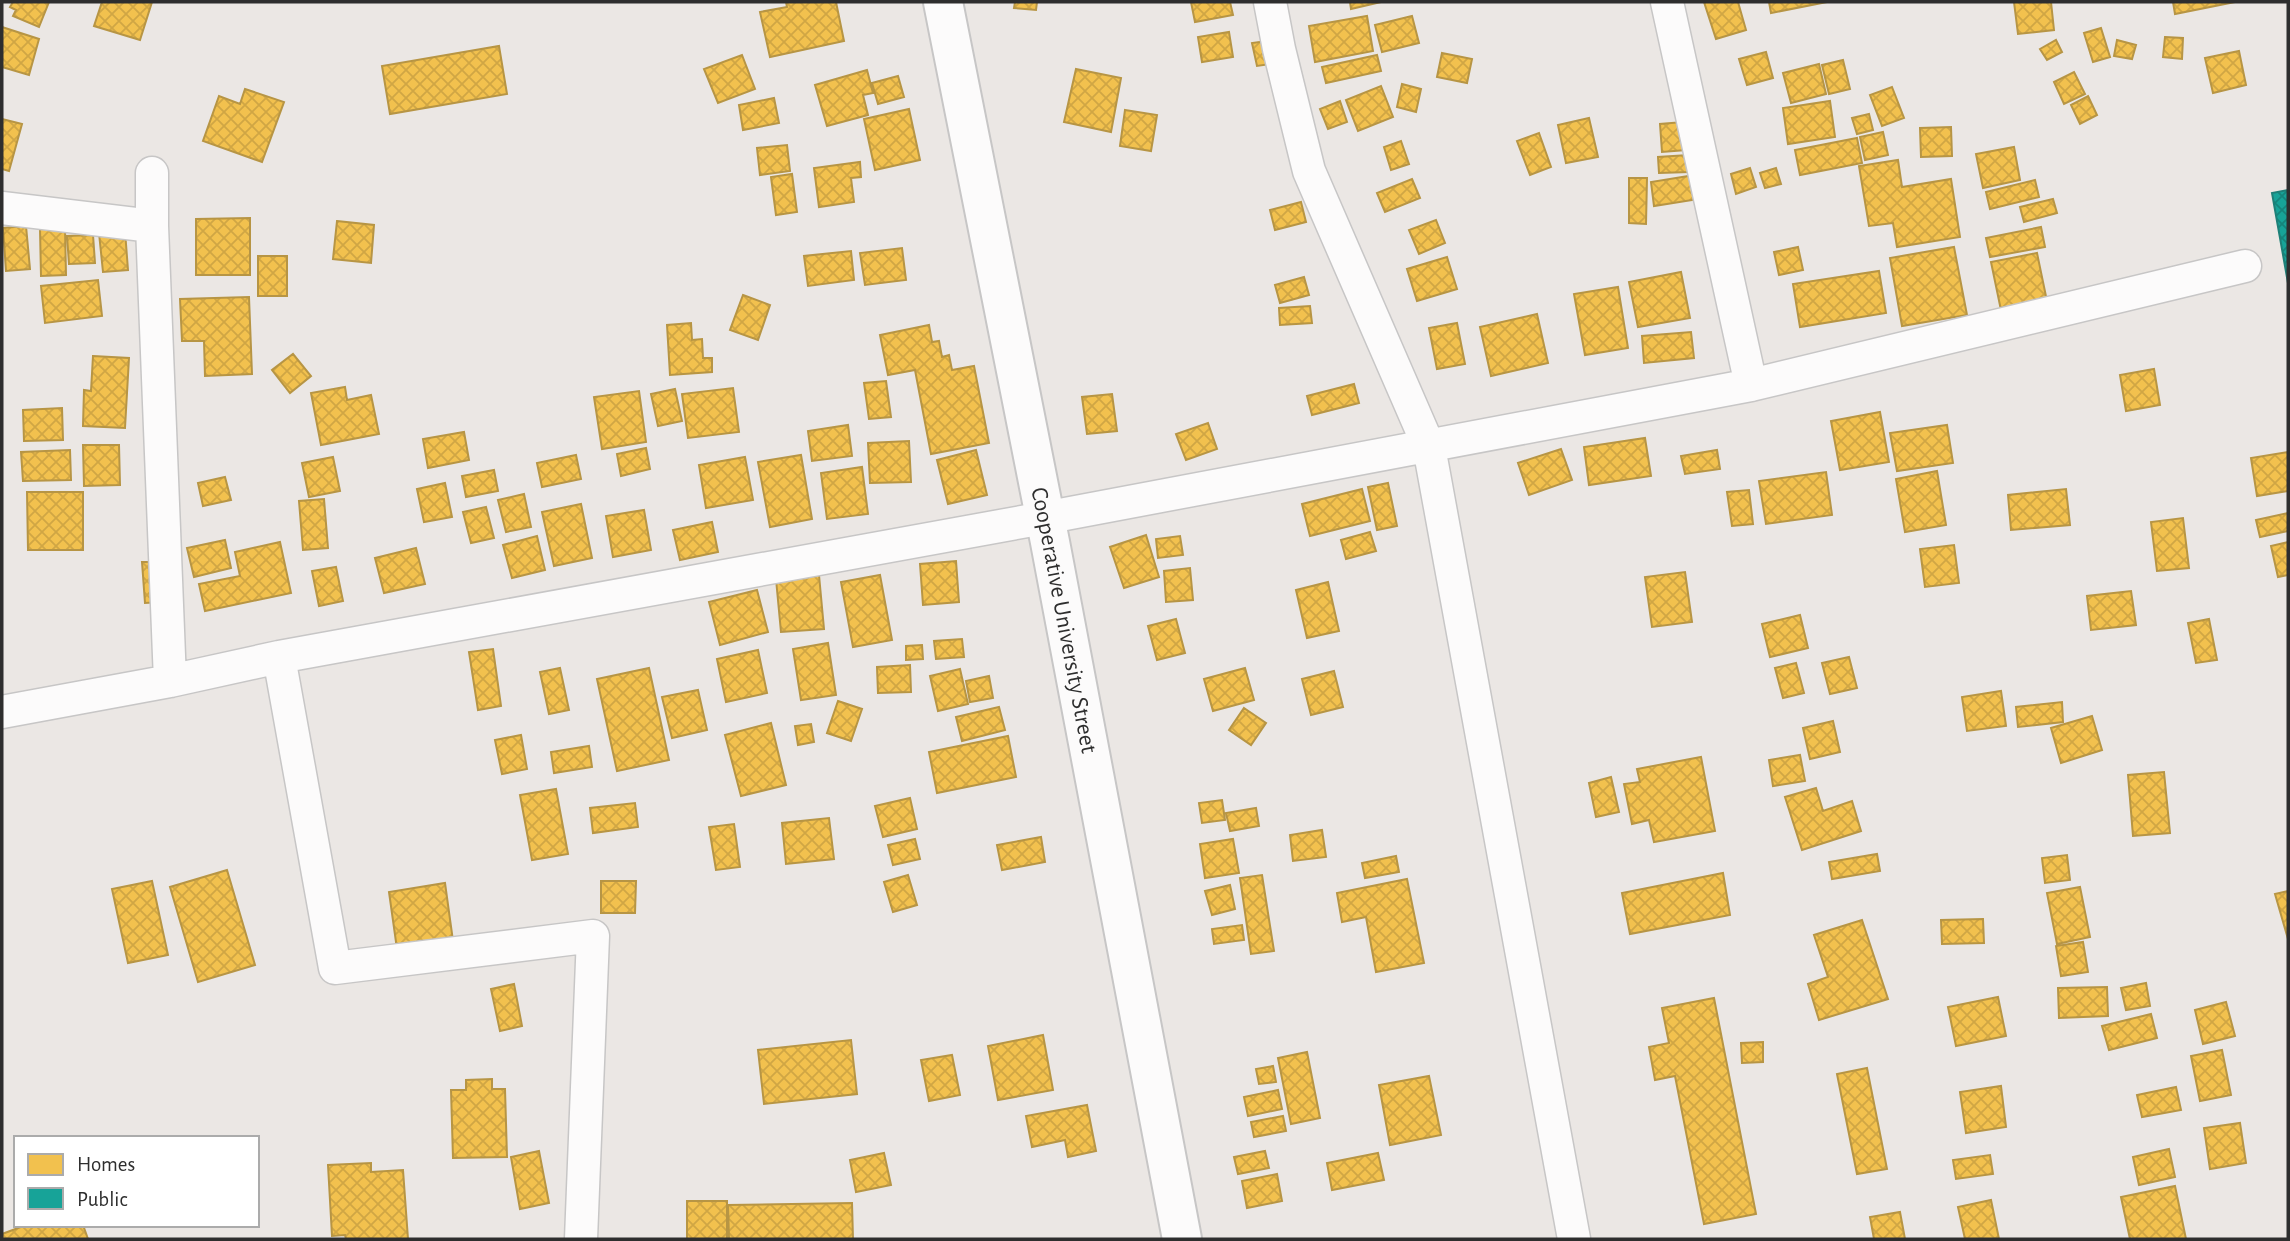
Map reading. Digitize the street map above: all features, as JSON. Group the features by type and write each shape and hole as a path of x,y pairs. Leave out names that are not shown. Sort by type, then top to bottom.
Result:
{"street":[{"name":"Cooperative University Street","path":"943,2 1182,1239"},
{"path":"1270,2 1309,171 1429,447 1574,1239"},
{"path":"1667,2 1751,385"},
{"path":"152,173 170,681"},
{"path":"2,208 152,226"},
{"path":"2,712 170,681 279,657 1429,447 1751,385 2245,266"},
{"path":"279,657 335,968 593,936 581,1239"}],"building: Homes":[{"path":"13,2 49,2 39,27 13,16 16,10 10,7"},
{"path":"102,2 152,2 140,40 94,26"},
{"path":"786,2 836,2 844,41 770,57 760,12 787,7"},
{"path":"1015,2 1037,2 1036,10 1014,8"},
{"path":"1191,2 1230,2 1233,15 1195,22"},
{"path":"1350,2 1381,2 1351,9"},
{"path":"1704,2 1738,2 1746,30 1716,39"},
{"path":"1769,2 1827,2 1771,13"},
{"path":"2014,2 2051,2 2054,30 2018,34"},
{"path":"2173,2 2235,2 2175,14"},
{"path":"1367,16 1373,51 1315,62 1309,26"},
{"path":"1412,16 1419,43 1382,52 1375,25"},
{"path":"2,27 39,39 29,75 2,67"},
{"path":"2101,28 2110,57 2093,62 2084,33"},
{"path":"1229,32 1233,57 1202,62 1198,37"},
{"path":"2165,37 2183,38 2182,59 2163,57"},
{"path":"1273,40 1278,63 1257,66 1252,43"},
{"path":"2056,40 2062,52 2047,60 2040,49"},
{"path":"2117,40 2136,45 2132,59 2114,56"},
{"path":"499,46 507,94 390,114 382,66"},
{"path":"2239,51 2246,85 2213,93 2205,58"},
{"path":"1766,52 1773,78 1747,85 1739,59"},
{"path":"1442,53 1472,59 1467,83 1437,77"},
{"path":"742,55 755,89 718,103 704,69"},
{"path":"1377,55 1381,71 1326,83 1322,67"},
{"path":"1843,60 1850,89 1829,94 1822,65"},
{"path":"1819,64 1826,94 1791,103 1783,73"},
{"path":"1076,69 1121,78 1111,132 1064,122"},
{"path":"867,70 873,93 863,95 868,115 827,126 815,85"},
{"path":"2074,72 2085,94 2064,104 2054,82"},
{"path":"898,76 904,97 878,104 872,83"},
{"path":"1402,84 1421,89 1416,112 1397,107"},
{"path":"1381,86 1393,117 1358,131 1346,100"},
{"path":"1892,87 1904,118 1882,126 1870,95"},
{"path":"245,89 284,102 262,162 203,141 219,96 240,104"},
{"path":"2088,96 2097,115 2080,124 2071,105"},
{"path":"774,98 779,123 743,130 739,105"},
{"path":"1340,101 1347,122 1328,129 1320,109"},
{"path":"1830,101 1835,137 1788,144 1783,108"},
{"path":"909,109 920,160 875,170 864,119"},
{"path":"1125,110 1157,115 1151,151 1120,146"},
{"path":"1869,114 1873,130 1857,134 1852,118"},
{"path":"1589,118 1598,157 1566,163 1558,125"},
{"path":"2,119 22,124 9,171 2,169"},
{"path":"1683,122 1686,150 1662,152 1660,124"},
{"path":"1951,127 1952,156 1921,157 1920,128"},
{"path":"1883,132 1888,155 1865,160 1860,137"},
{"path":"1539,133 1551,167 1530,175 1517,141"},
{"path":"1857,138 1862,163 1800,175 1795,150"},
{"path":"1401,141 1409,164 1391,170 1384,147"},
{"path":"787,145 790,171 760,175 757,148"},
{"path":"2014,147 2020,180 1983,188 1976,154"},
{"path":"1688,155 1689,172 1659,173 1658,157"},
{"path":"1898,160 1902,187 1951,179 1960,237 1897,247 1893,223 1869,226 1859,166"},
{"path":"860,162 861,177 851,178 854,202 819,207 814,168"},
{"path":"1750,168 1756,187 1736,194 1731,174"},
{"path":"1776,168 1781,184 1765,188 1760,173"},
{"path":"792,174 797,212 776,215 771,177"},
{"path":"1701,174 1705,198 1654,206 1651,182"},
{"path":"1629,178 1647,178 1646,224 1629,223"},
{"path":"1412,179 1420,198 1385,212 1377,193"},
{"path":"2035,180 2039,197 1990,209 1986,192"},
{"path":"2053,199 2057,213 2024,222 2020,207"},
{"path":"1301,202 1306,222 1275,230 1270,210"},
{"path":"250,218 250,275 196,275 196,219"},
{"path":"1436,220 1445,243 1419,254 1409,230"},
{"path":"337,221 374,225 371,263 333,259"},
{"path":"26,226 30,269 6,271 3,228"},
{"path":"2041,227 2045,247 1990,257 1986,238"},
{"path":"65,228 66,275 41,276 40,229"},
{"path":"125,231 128,270 103,272 99,233"},
{"path":"93,235 95,263 69,264 67,236"},
{"path":"1798,247 1803,270 1779,275 1774,252"},
{"path":"1954,247 1967,315 1902,326 1890,258"},
{"path":"902,248 906,280 865,285 860,253"},
{"path":"851,251 854,280 808,286 804,256"},
{"path":"2037,253 2048,306 2002,315 1991,262"},
{"path":"258,256 287,256 287,296 258,296"},
{"path":"1447,257 1457,289 1417,301 1407,269"},
{"path":"1879,271 1886,313 1800,327 1793,284"},
{"path":"1681,272 1690,318 1638,327 1629,282"},
{"path":"1304,277 1309,295 1280,303 1275,285"},
{"path":"98,280 102,316 45,323 41,286"},
{"path":"1618,287 1628,348 1585,355 1574,294"},
{"path":"743,295 770,305 758,340 730,330"},
{"path":"249,297 252,374 205,376 204,341 182,341 180,299"},
{"path":"1310,306 1312,323 1280,325 1279,308"},
{"path":"1537,314 1548,363 1491,376 1480,327"},
{"path":"691,323 692,340 702,339 703,358 712,358 712,372 670,375 667,325"},
{"path":"1457,323 1465,364 1437,369 1429,328"},
{"path":"929,325 932,342 939,341 942,357 949,355 952,370 974,366 989,443 931,454 915,370 888,375 880,335"},
{"path":"1691,332 1694,358 1644,363 1642,336"},
{"path":"293,354 311,376 290,393 272,370"},
{"path":"93,356 129,358 125,428 83,426 84,390 91,391"},
{"path":"2154,369 2160,405 2126,411 2120,375"},
{"path":"886,381 891,417 869,419 864,383"},
{"path":"1354,384 1359,403 1312,415 1307,396"},
{"path":"345,387 347,400 371,395 379,434 321,445 311,393"},
{"path":"733,388 739,432 688,438 682,394"},
{"path":"675,389 682,421 658,426 651,394"},
{"path":"639,391 646,442 602,449 594,397"},
{"path":"1112,394 1117,431 1087,434 1082,397"},
{"path":"62,408 63,440 24,441 23,410"},
{"path":"1880,412 1889,462 1840,470 1831,421"},
{"path":"1208,423 1217,449 1186,460 1176,434"},
{"path":"848,425 852,456 812,461 808,431"},
{"path":"1947,425 1953,463 1897,471 1890,433"},
{"path":"464,432 469,460 428,468 423,439"},
{"path":"1645,438 1651,476 1589,485 1584,447"},
{"path":"909,441 911,482 870,483 868,443"},
{"path":"83,445 119,445 120,485 84,486"},
{"path":"646,448 650,469 621,476 617,454"},
{"path":"1561,449 1572,480 1529,495 1518,463"},
{"path":"70,450 71,480 23,481 21,452"},
{"path":"976,450 987,495 948,504 937,460"},
{"path":"1717,450 1720,469 1685,474 1681,456"},
{"path":"2288,452 2288,491 2257,496 2251,458"},
{"path":"576,455 581,479 542,487 537,463"},
{"path":"801,455 812,519 770,527 758,462"},
{"path":"333,457 340,491 309,497 302,463"},
{"path":"745,457 753,500 706,508 699,465"},
{"path":"862,467 868,514 827,519 821,473"},
{"path":"494,470 498,491 466,497 462,476"},
{"path":"1937,471 1946,525 1905,532 1896,479"},
{"path":"1826,472 1832,515 1766,524 1759,481"},
{"path":"225,477 231,500 203,506 198,483"},
{"path":"445,483 452,517 424,522 417,489"},
{"path":"1388,483 1397,526 1377,530 1368,487"},
{"path":"1362,489 1370,521 1310,536 1302,504"},
{"path":"2066,489 2070,525 2011,530 2008,495"},
{"path":"1749,490 1753,524 1732,526 1727,492"},
{"path":"27,492 83,492 83,550 28,550"},
{"path":"524,494 531,527 506,532 498,500"},
{"path":"324,499 328,548 303,550 299,501"},
{"path":"581,504 592,558 554,566 542,512"},
{"path":"486,507 494,538 471,543 463,512"},
{"path":"644,510 651,550 613,557 606,516"},
{"path":"2288,513 2288,531 2260,537 2256,520"},
{"path":"2183,518 2189,568 2157,571 2151,522"},
{"path":"712,522 718,552 680,560 673,530"},
{"path":"1370,532 1376,551 1346,559 1341,540"},
{"path":"1146,535 1159,577 1124,588 1110,547"},
{"path":"537,536 545,570 512,578 503,545"},
{"path":"1180,536 1183,555 1158,558 1156,539"},
{"path":"225,540 231,568 194,577 187,548"},
{"path":"280,542 291,593 205,611 199,584 240,576 235,552"},
{"path":"2288,542 2288,575 2278,577 2271,546"},
{"path":"1954,545 1959,583 1925,587 1920,549"},
{"path":"416,548 425,584 384,593 375,558"},
{"path":"956,561 959,602 923,605 920,564"},
{"path":"142,562 159,562 162,602 145,603"},
{"path":"336,567 343,601 319,606 312,571"},
{"path":"1190,568 1193,600 1166,602 1164,571"},
{"path":"1685,572 1692,622 1652,627 1645,577"},
{"path":"819,575 824,629 781,632 776,579"},
{"path":"880,575 892,640 853,647 841,582"},
{"path":"1328,582 1339,631 1307,638 1296,590"},
{"path":"757,590 768,632 720,645 709,602"},
{"path":"2131,591 2136,625 2091,630 2087,596"},
{"path":"1800,615 1808,648 1770,657 1762,624"},
{"path":"1176,619 1185,653 1157,660 1148,626"},
{"path":"2209,619 2217,660 2196,663 2188,623"},
{"path":"962,639 964,657 936,659 934,641"},
{"path":"828,643 836,695 801,700 793,649"},
{"path":"922,645 923,659 906,660 906,646"},
{"path":"493,649 501,706 478,710 469,652"},
{"path":"758,650 767,693 726,702 717,659"},
{"path":"1849,657 1857,688 1830,694 1822,663"},
{"path":"1796,663 1804,693 1783,698 1775,668"},
{"path":"910,665 911,692 878,693 877,667"},
{"path":"560,668 569,710 549,714 540,672"},
{"path":"649,668 669,760 617,771 597,679"},
{"path":"1245,668 1254,700 1213,711 1204,679"},
{"path":"960,669 968,704 938,711 930,676"},
{"path":"1334,671 1343,707 1311,715 1302,679"},
{"path":"989,676 993,698 970,702 966,681"},
{"path":"698,690 707,730 672,738 662,697"},
{"path":"2001,691 2006,726 1967,731 1962,697"},
{"path":"838,701 862,709 851,741 827,733"},
{"path":"2062,702 2063,722 2018,727 2016,707"},
{"path":"999,707 1005,730 962,741 956,717"},
{"path":"1244,708 1266,723 1251,745 1229,730"},
{"path":"2092,716 2102,750 2061,763 2051,728"},
{"path":"1833,721 1840,752 1810,759 1803,728"},
{"path":"771,723 786,785 741,796 725,735"},
{"path":"811,724 814,742 798,745 795,726"},
{"path":"521,735 527,769 502,774 495,740"},
{"path":"1008,736 1016,777 937,793 929,752"},
{"path":"589,746 592,767 554,773 551,752"},
{"path":"1800,755 1805,781 1773,786 1769,760"},
{"path":"1701,757 1715,831 1654,842 1649,820 1632,824 1624,784 1640,782 1637,769"},
{"path":"2164,772 2170,833 2133,836 2128,775"},
{"path":"1611,777 1619,812 1596,817 1589,783"},
{"path":"1816,788 1823,811 1852,801 1861,831 1802,850 1785,797"},
{"path":"556,789 568,854 532,860 520,795"},
{"path":"910,798 917,829 883,837 875,806"},
{"path":"1222,800 1225,820 1202,823 1199,803"},
{"path":"635,803 638,827 593,833 590,808"},
{"path":"1256,808 1259,826 1230,831 1226,813"},
{"path":"829,818 834,859 786,864 782,823"},
{"path":"734,824 740,867 716,870 709,827"},
{"path":"1322,830 1326,857 1293,861 1290,835"},
{"path":"1041,837 1045,862 1002,870 997,845"},
{"path":"915,839 920,859 893,865 888,845"},
{"path":"1233,839 1239,873 1205,878 1200,844"},
{"path":"1877,854 1880,871 1832,879 1829,862"},
{"path":"2067,855 2070,880 2045,883 2042,858"},
{"path":"1396,856 1399,872 1365,878 1362,863"},
{"path":"227,870 255,965 198,982 170,887"},
{"path":"1723,873 1730,915 1630,934 1622,893"},
{"path":"908,875 917,905 893,912 884,882"},
{"path":"1262,875 1274,951 1251,954 1240,878"},
{"path":"1407,879 1424,963 1376,972 1366,917 1342,922 1337,893"},
{"path":"152,881 168,955 128,963 112,889"},
{"path":"601,881 636,881 635,913 601,913"},
{"path":"445,883 453,941 397,949 389,892"},
{"path":"1230,885 1235,909 1212,915 1205,891"},
{"path":"2080,887 2090,937 2057,944 2047,893"},
{"path":"2288,891 2288,939 2275,894"},
{"path":"1983,919 1984,943 1942,944 1941,920"},
{"path":"1862,920 1888,999 1819,1020 1808,984 1828,977 1814,935"},
{"path":"1242,925 1244,940 1214,944 1212,929"},
{"path":"2083,942 2088,972 2061,976 2056,946"},
{"path":"2146,983 2150,1006 2126,1010 2121,988"},
{"path":"514,984 522,1026 500,1031 491,989"},
{"path":"2107,987 2108,1016 2059,1018 2058,988"},
{"path":"1998,997 2006,1036 1956,1046 1948,1007"},
{"path":"1714,998 1756,1214 1704,1224 1675,1076 1655,1080 1649,1047 1669,1043 1662,1008"},
{"path":"2226,1002 2235,1036 2203,1044 2195,1010"},
{"path":"2151,1014 2157,1038 2109,1050 2102,1026"},
{"path":"1043,1035 1053,1090 998,1100 988,1046"},
{"path":"851,1040 857,1094 764,1104 758,1050"},
{"path":"1763,1042 1763,1062 1742,1063 1741,1043"},
{"path":"2222,1050 2231,1095 2200,1101 2191,1056"},
{"path":"1307,1052 1320,1118 1291,1124 1278,1058"},
{"path":"952,1055 960,1095 929,1101 921,1060"},
{"path":"1273,1066 1276,1082 1259,1084 1256,1069"},
{"path":"1867,1068 1887,1169 1857,1174 1837,1074"},
{"path":"1429,1076 1441,1135 1390,1145 1379,1085"},
{"path":"492,1079 492,1089 505,1089 507,1157 453,1158 451,1090 466,1090 466,1080"},
{"path":"2001,1086 2006,1127 1966,1133 1960,1092"},
{"path":"2176,1087 2181,1110 2142,1117 2137,1095"},
{"path":"1278,1090 1282,1109 1248,1116 1244,1097"},
{"path":"1087,1105 1096,1151 1068,1157 1065,1140 1032,1147 1026,1116"},
{"path":"1283,1116 1286,1131 1254,1137 1251,1122"},
{"path":"2240,1123 2246,1163 2210,1169 2204,1128"},
{"path":"2169,1149 2175,1177 2139,1185 2133,1157"},
{"path":"539,1151 549,1203 520,1209 511,1157"},
{"path":"1265,1151 1269,1168 1238,1174 1234,1157"},
{"path":"884,1153 891,1185 856,1192 850,1160"},
{"path":"1378,1153 1384,1180 1332,1190 1327,1163"},
{"path":"1990,1155 1993,1174 1956,1179 1953,1160"},
{"path":"371,1163 371,1172 403,1170 408,1239 346,1239 345,1235 332,1236 328,1165"},
{"path":"1277,1174 1282,1201 1247,1208 1242,1181"},
{"path":"2175,1186 2186,1239 2130,1239 2121,1197"},
{"path":"1991,1200 1999,1239 1965,1239 1958,1207"},
{"path":"687,1201 727,1201 727,1239 687,1239"},
{"path":"852,1203 853,1239 729,1239 728,1205"},
{"path":"1900,1212 1905,1239 1874,1239 1870,1217"},
{"path":"21,1227 84,1227 88,1239 2,1239 2,1234"}],"building: Public":[{"path":"2288,190 2288,283 2272,193"}]}
